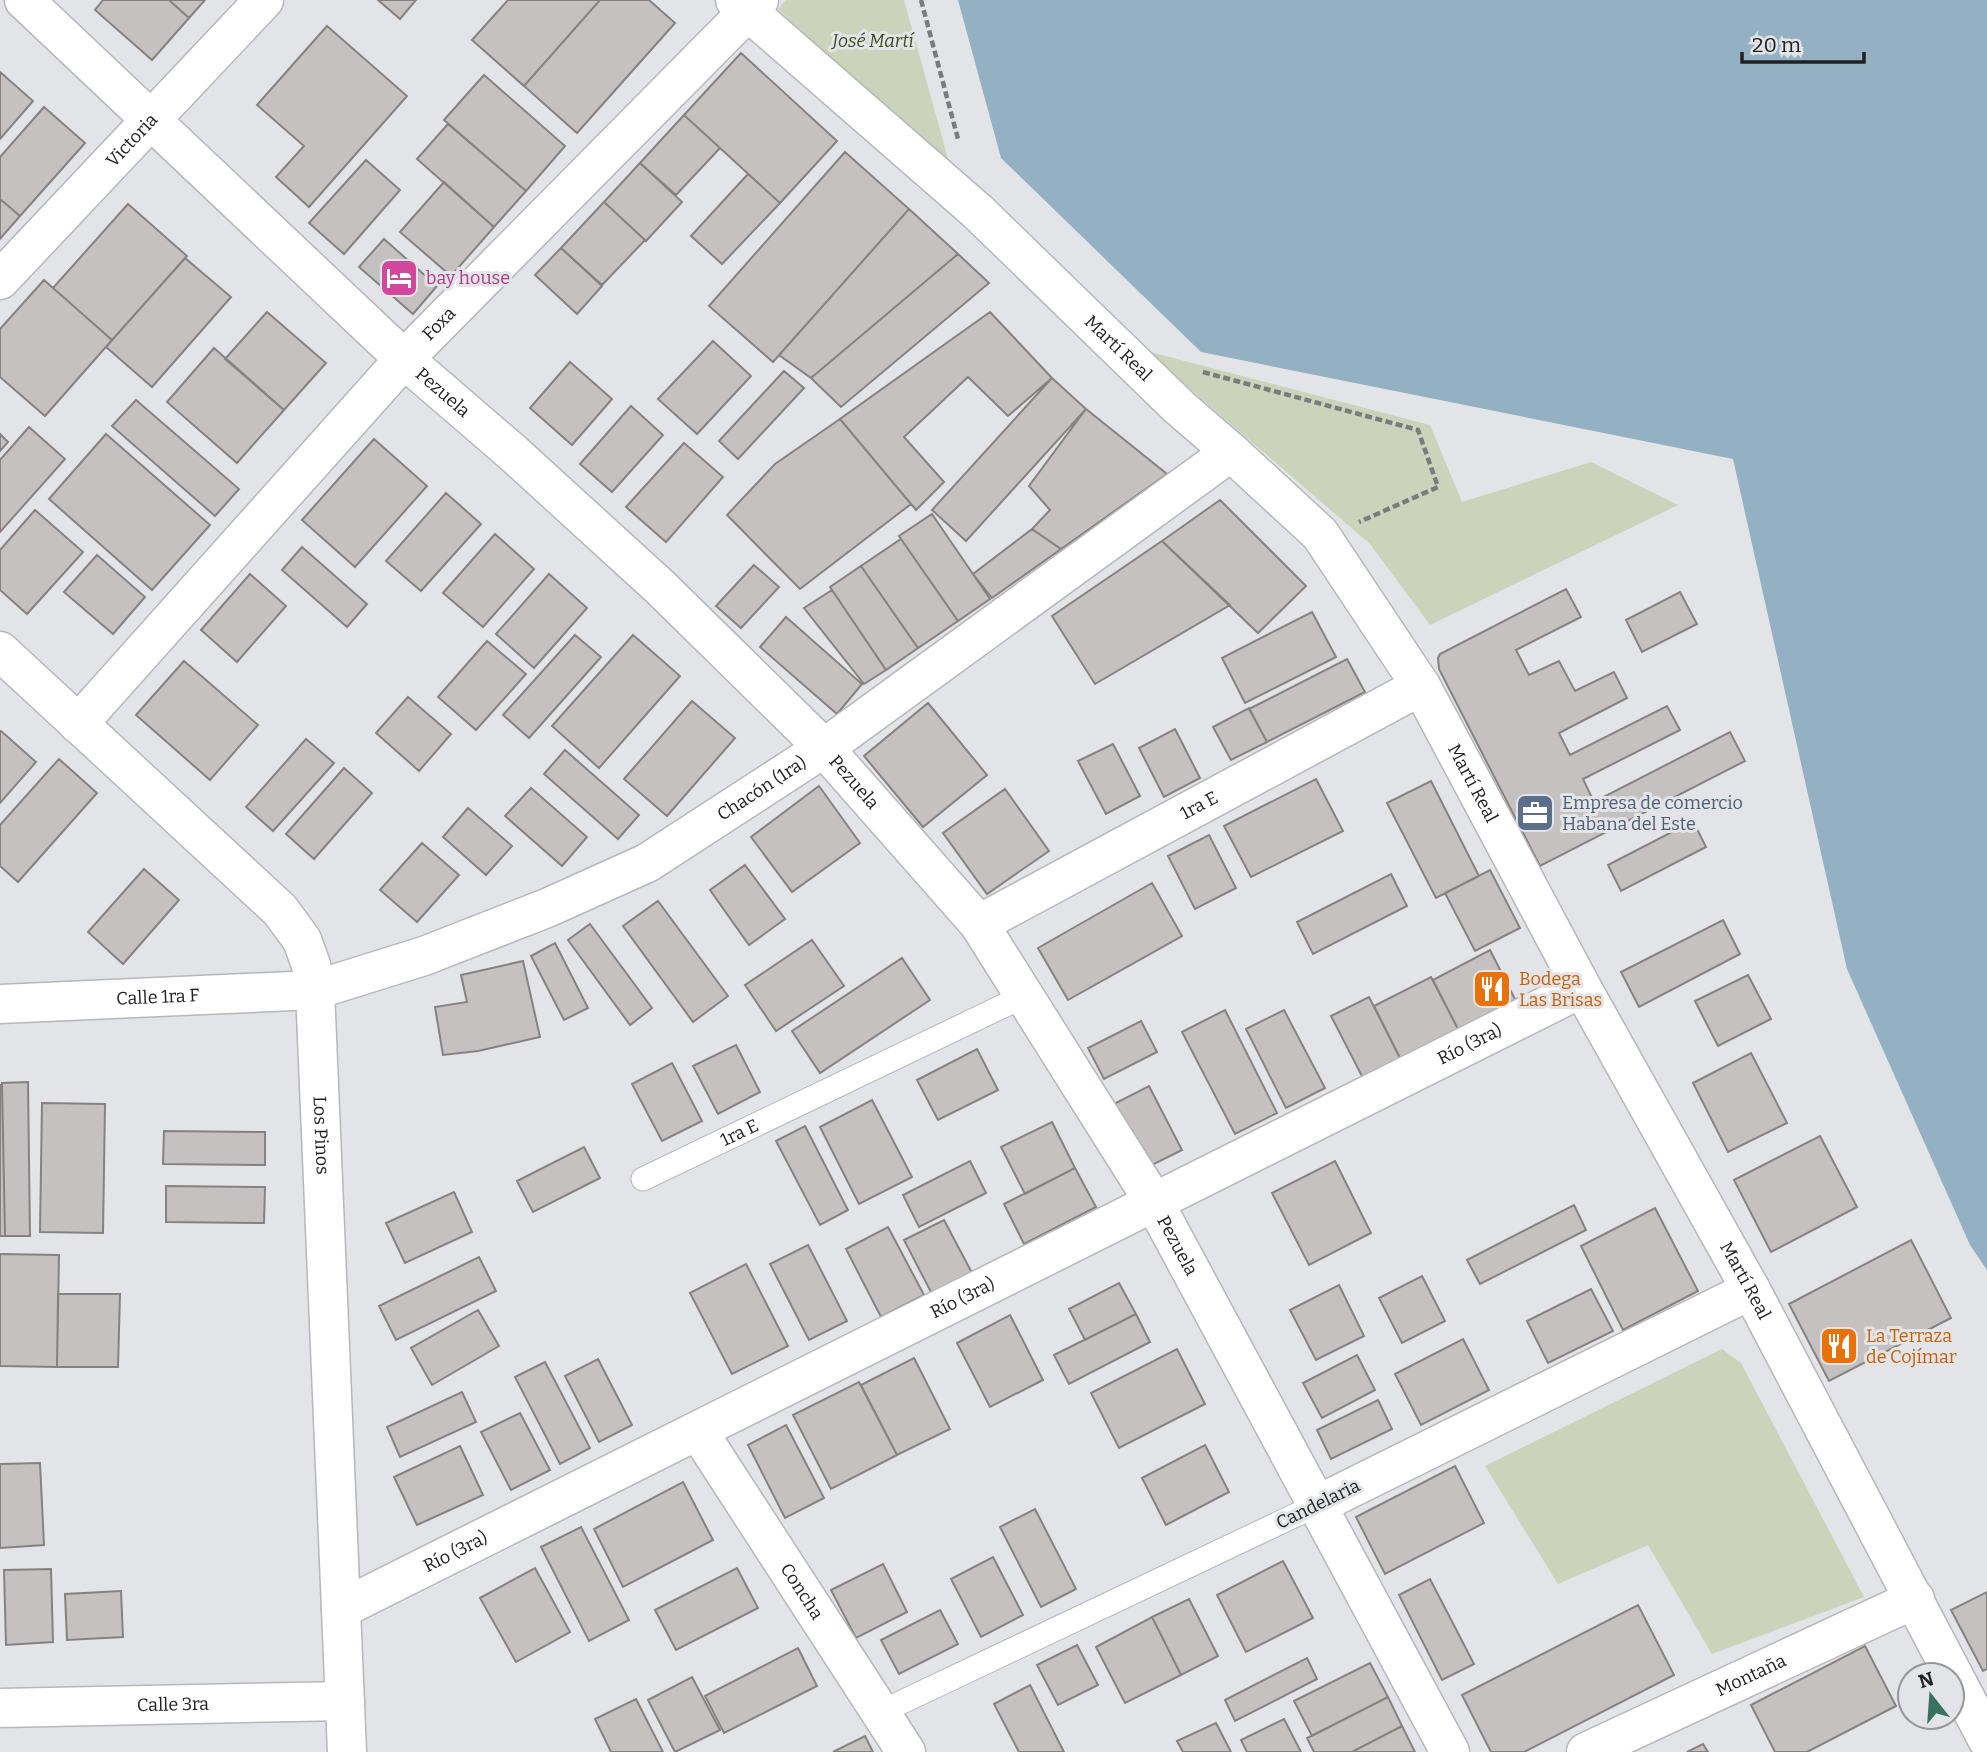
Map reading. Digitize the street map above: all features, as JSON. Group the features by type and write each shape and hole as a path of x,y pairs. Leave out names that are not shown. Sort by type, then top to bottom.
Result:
{"street":[{"name":"Pezuela","path":"24,0 404,359 660,587 824,748 979,924 1154,1202 1450,1752"},
{"name":"Victoria","path":"0,279 264,0"},
{"name":"Foxa","path":"78,724 404,359 748,4"},
{"name":"Martí Real","path":"748,4 977,211 1180,407 1320,534 1421,686 1582,988 1751,1290 1987,1739"},
{"name":"Chacón (1ra)","path":"315,990 424,956 547,908 647,863 824,748 1231,452"},
{"name":"Los Pinos","path":"0,651 280,910 302,940 311,965 315,990 347,1752"},
{"name":"1ra E","path":"979,924 1421,686"},
{"name":"Río (3ra)","path":"341,1609 1582,988"},
{"name":"Calle 1ra F","path":"0,1004 315,990"},
{"name":"Candelaria","path":"1317,1505 1751,1290"},
{"name":"Concha","path":"698,1431 906,1752"},
{"name":"Montaña","path":"1586,1752 1915,1599"},
{"name":"Calle 3ra","path":"0,1708 345,1701"}],"lane":[{"name":"1ra E","path":"643,1179 1024,996"},
{"name":"Candelaria","path":"881,1712 1317,1505"}],"path":[{"path":"922,0 959,144"},
{"path":"1193,370 1418,430 1438,487 1357,522"}],"green space":[{"name":"José Martí","path":"786,0 904,0 952,173 778,9"},
{"path":"1146,351 1430,425 1462,502 1591,462 1678,505 1430,625 1370,544"},
{"path":"1722,1349 1741,1363 1864,1597 1712,1654 1648,1545 1558,1584 1485,1466"}],"water":[{"path":"958,0 1987,0 1987,1270 1970,1245 1847,969 1733,459 1201,352 1001,158"}],"building":[{"path":"103,0 169,0 189,18 152,60 95,10"},
{"path":"169,0 205,0 189,18"},
{"path":"378,0 416,0 400,19"},
{"path":"508,0 600,0 524,86 472,40"},
{"path":"600,0 649,0 675,23 577,133 524,86"},
{"path":"327,26 407,96 309,207 276,177 304,146 257,105"},
{"path":"741,53 837,141 780,203 684,115"},
{"path":"0,72 33,101 0,139"},
{"path":"484,75 565,146 526,191 444,120"},
{"path":"44,107 85,143 20,216 0,199 0,157"},
{"path":"684,115 720,148 676,195 640,163"},
{"path":"448,124 526,191 494,227 417,159"},
{"path":"845,152 909,209 773,362 709,306"},
{"path":"366,160 400,190 344,254 309,223"},
{"path":"640,163 682,202 646,241 604,202"},
{"path":"748,174 780,203 722,264 691,236"},
{"path":"444,182 494,227 451,276 400,232"},
{"path":"0,199 20,216 0,239"},
{"path":"604,202 645,240 602,285 561,248"},
{"path":"128,204 187,256 112,340 53,288"},
{"path":"909,209 958,254 811,378 779,355"},
{"path":"384,239 437,286 413,314 359,267"},
{"path":"561,248 602,286 577,314 535,275"},
{"path":"958,254 989,283 841,407 811,378"},
{"path":"185,258 231,297 152,387 106,347"},
{"path":"44,280 112,340 45,416 0,377 0,329"},
{"path":"267,312 326,363 284,410 225,359"},
{"path":"990,312 1052,378 1008,416 968,377 904,437 944,482 916,510 840,419"},
{"path":"713,341 751,376 697,434 658,399"},
{"path":"214,348 284,410 237,463 167,402"},
{"path":"570,362 612,399 572,445 530,408"},
{"path":"784,371 804,388 738,459 719,441"},
{"path":"1052,378 1086,409 966,541 932,510"},
{"path":"136,400 239,489 215,516 112,426"},
{"path":"631,406 663,435 612,492 580,464"},
{"path":"1086,409 1167,474 1061,549 1032,529 1050,510 1029,486"},
{"path":"840,419 911,504 800,589 727,515 775,464"},
{"path":"29,427 65,459 0,532 0,460"},
{"path":"0,434 8,442 0,451"},
{"path":"106,434 210,525 152,590 49,499"},
{"path":"374,439 427,486 355,567 302,520"},
{"path":"684,443 723,477 666,542 626,507"},
{"path":"446,493 481,524 421,591 386,561"},
{"path":"1220,500 1306,586 1258,633 1162,541"},
{"path":"35,510 83,552 27,614 0,590 0,550"},
{"path":"932,514 990,599 958,621 899,536"},
{"path":"1032,529 1061,549 992,598 973,574"},
{"path":"495,534 534,569 483,627 443,593"},
{"path":"901,539 958,621 918,648 861,566"},
{"path":"1162,541 1230,605 1095,684 1052,616"},
{"path":"302,547 367,604 347,627 282,570"},
{"path":"97,555 145,597 113,634 64,592"},
{"path":"754,565 779,587 741,628 716,606"},
{"path":"861,566 918,648 886,670 830,587"},
{"path":"250,574 286,606 237,662 201,630"},
{"path":"549,574 587,608 534,668 496,634"},
{"path":"1566,589 1581,617 1516,650 1529,675 1559,661 1575,691 1614,672 1627,698 1559,733 1570,755 1667,706 1680,730 1583,779 1594,802 1730,732 1745,761 1540,866 1439,669 1438,658 1440,654"},
{"path":"832,590 886,670 864,684 804,608"},
{"path":"1680,592 1697,624 1642,652 1626,620"},
{"path":"1312,612 1336,657 1245,703 1222,658"},
{"path":"786,617 862,684 837,714 760,647"},
{"path":"575,635 601,657 529,738 503,715"},
{"path":"633,635 680,676 599,768 552,726"},
{"path":"487,641 526,674 476,730 438,697"},
{"path":"1347,659 1365,692 1267,742 1249,709"},
{"path":"184,661 258,725 210,780 136,715"},
{"path":"408,697 451,734 419,771 376,733"},
{"path":"692,701 735,738 667,816 624,779"},
{"path":"928,703 987,775 923,827 864,756"},
{"path":"1249,708 1267,742 1231,760 1213,727"},
{"path":"1175,729 1200,778 1164,797 1139,748"},
{"path":"0,732 36,762 0,803"},
{"path":"306,739 334,763 273,831 246,807"},
{"path":"1113,744 1140,796 1106,814 1078,761"},
{"path":"565,750 639,815 618,839 544,774"},
{"path":"59,759 97,793 18,882 0,866 0,825"},
{"path":"344,768 372,793 314,859 286,834"},
{"path":"1316,779 1343,831 1251,877 1224,826"},
{"path":"1431,781 1479,876 1436,898 1387,803"},
{"path":"819,786 860,843 792,892 751,837"},
{"path":"531,788 587,837 562,866 505,816"},
{"path":"1005,789 1049,851 987,894 943,833"},
{"path":"468,808 512,846 486,875 443,837"},
{"path":"1693,821 1706,847 1621,891 1608,865"},
{"path":"1209,835 1236,888 1195,909 1168,856"},
{"path":"422,843 459,875 417,922 380,890"},
{"path":"745,865 785,919 749,945 710,890"},
{"path":"144,869 179,900 123,964 88,932"},
{"path":"1490,870 1520,928 1475,951 1445,893"},
{"path":"1391,874 1407,906 1313,954 1297,922"},
{"path":"1152,883 1182,936 1068,1000 1038,948"},
{"path":"658,901 728,996 693,1022 623,926"},
{"path":"1723,920 1740,954 1639,1007 1621,972"},
{"path":"590,924 652,1008 630,1025 568,940"},
{"path":"812,940 844,986 776,1031 745,985"},
{"path":"555,943 588,1008 564,1020 531,956"},
{"path":"1490,950 1518,1005 1461,1035 1433,980"},
{"path":"902,958 930,1000 820,1073 792,1031"},
{"path":"523,961 540,1037 478,1051 443,1055 435,1007 467,1002 461,975"},
{"path":"1748,975 1771,1019 1718,1046 1695,1001"},
{"path":"1431,977 1461,1035 1403,1064 1374,1006"},
{"path":"1369,997 1403,1064 1366,1084 1331,1016"},
{"path":"1225,1010 1277,1113 1235,1134 1182,1032"},
{"path":"1284,1010 1325,1088 1286,1108 1246,1029"},
{"path":"1141,1021 1157,1052 1104,1079 1088,1048"},
{"path":"736,1045 760,1092 718,1114 693,1066"},
{"path":"977,1049 998,1090 938,1120 917,1080"},
{"path":"1751,1053 1787,1123 1728,1152 1693,1083"},
{"path":"672,1063 702,1121 662,1141 632,1084"},
{"path":"28,1082 30,1236 5,1236 2,1083"},
{"path":"2,1085 5,1236 0,1236"},
{"path":"1149,1086 1182,1150 1146,1168 1114,1104"},
{"path":"872,1100 912,1177 859,1204 820,1127"},
{"path":"42,1103 105,1104 103,1233 40,1232"},
{"path":"1052,1122 1075,1168 1025,1194 1001,1147"},
{"path":"805,1126 848,1210 820,1225 776,1141"},
{"path":"164,1131 265,1132 265,1165 163,1164"},
{"path":"1820,1136 1857,1207 1771,1252 1734,1180"},
{"path":"584,1147 600,1178 533,1212 517,1181"},
{"path":"970,1161 986,1193 919,1227 903,1195"},
{"path":"1335,1161 1371,1233 1309,1265 1272,1193"},
{"path":"1075,1168 1096,1207 1024,1244 1004,1204"},
{"path":"166,1186 265,1187 264,1223 166,1222"},
{"path":"454,1192 472,1232 405,1263 386,1223"},
{"path":"1574,1205 1586,1230 1480,1284 1467,1260"},
{"path":"1655,1208 1698,1291 1623,1330 1581,1246"},
{"path":"944,1220 972,1273 932,1294 904,1240"},
{"path":"888,1227 924,1295 881,1317 846,1249"},
{"path":"1911,1240 1951,1318 1829,1381 1789,1304"},
{"path":"808,1245 847,1321 809,1340 770,1264"},
{"path":"0,1254 59,1255 57,1367 0,1366"},
{"path":"479,1257 496,1291 396,1340 379,1306"},
{"path":"746,1264 788,1346 732,1374 690,1293"},
{"path":"1422,1276 1445,1321 1402,1343 1379,1298"},
{"path":"1119,1283 1136,1314 1085,1340 1069,1309"},
{"path":"1339,1285 1364,1336 1316,1360 1290,1310"},
{"path":"1591,1289 1613,1331 1548,1363 1527,1321"},
{"path":"58,1294 120,1294 118,1367 57,1367"},
{"path":"478,1310 499,1346 432,1385 411,1348"},
{"path":"1136,1314 1150,1342 1069,1384 1054,1355"},
{"path":"1010,1315 1043,1380 990,1407 957,1343"},
{"path":"1463,1339 1489,1390 1421,1425 1395,1374"},
{"path":"1177,1349 1205,1404 1119,1448 1091,1393"},
{"path":"1357,1355 1375,1390 1322,1418 1303,1383"},
{"path":"914,1358 950,1429 897,1455 861,1385"},
{"path":"598,1359 632,1425 599,1442 565,1376"},
{"path":"545,1362 590,1448 560,1464 515,1377"},
{"path":"859,1382 897,1455 831,1489 793,1415"},
{"path":"462,1392 476,1422 400,1457 387,1427"},
{"path":"1378,1400 1392,1429 1331,1459 1317,1430"},
{"path":"520,1413 550,1470 511,1490 481,1432"},
{"path":"786,1425 824,1498 785,1518 748,1445"},
{"path":"1205,1445 1229,1492 1166,1525 1142,1478"},
{"path":"460,1446 483,1495 417,1525 394,1477"},
{"path":"40,1463 44,1545 0,1548 0,1464"},
{"path":"1455,1466 1484,1523 1385,1574 1356,1517"},
{"path":"683,1482 713,1540 623,1587 594,1529"},
{"path":"1035,1509 1076,1589 1041,1607 1000,1527"},
{"path":"581,1527 629,1620 589,1641 541,1547"},
{"path":"993,1557 1023,1615 981,1637 951,1579"},
{"path":"1283,1561 1313,1618 1246,1652 1217,1595"},
{"path":"883,1564 907,1612 856,1638 831,1590"},
{"path":"535,1568 570,1632 516,1662 480,1598"},
{"path":"737,1568 758,1608 676,1650 655,1610"},
{"path":"51,1569 53,1642 6,1645 4,1570"},
{"path":"1430,1579 1474,1664 1442,1680 1399,1595"},
{"path":"121,1591 123,1637 67,1640 65,1594"},
{"path":"1987,1592 1987,1669 1983,1671 1951,1610"},
{"path":"1189,1599 1218,1656 1181,1675 1152,1617"},
{"path":"1638,1605 1674,1675 1524,1752 1491,1752 1462,1695"},
{"path":"940,1610 958,1644 899,1674 881,1640"},
{"path":"1152,1617 1181,1675 1125,1703 1096,1647"},
{"path":"1077,1645 1098,1685 1058,1705 1037,1665"},
{"path":"1865,1646 1896,1706 1807,1752 1775,1752 1751,1705"},
{"path":"798,1648 817,1686 724,1733 705,1696"},
{"path":"1307,1658 1317,1679 1235,1721 1225,1700"},
{"path":"1370,1663 1388,1697 1312,1736 1294,1701"},
{"path":"692,1677 720,1730 675,1752 648,1700"},
{"path":"1030,1685 1064,1752 1019,1752 994,1704"},
{"path":"1388,1697 1402,1726 1352,1752 1314,1752 1307,1738"},
{"path":"636,1699 663,1752 611,1752 595,1719"},
{"path":"1284,1719 1301,1752 1247,1752 1241,1740"},
{"path":"1216,1723 1231,1752 1183,1752 1177,1741"},
{"path":"1402,1726 1415,1752 1352,1752"},
{"path":"865,1736 873,1752 833,1752"},
{"path":"1703,1744 1708,1752 1687,1752"}],"place":[{"name":"bay house","path":"399,278"},
{"name":"Empresa de comercio Habana del Este","path":"1535,813"},
{"name":"Bodega Las Brisas","path":"1492,989"},
{"name":"La Terraza de Cojímar","path":"1839,1346"}]}
